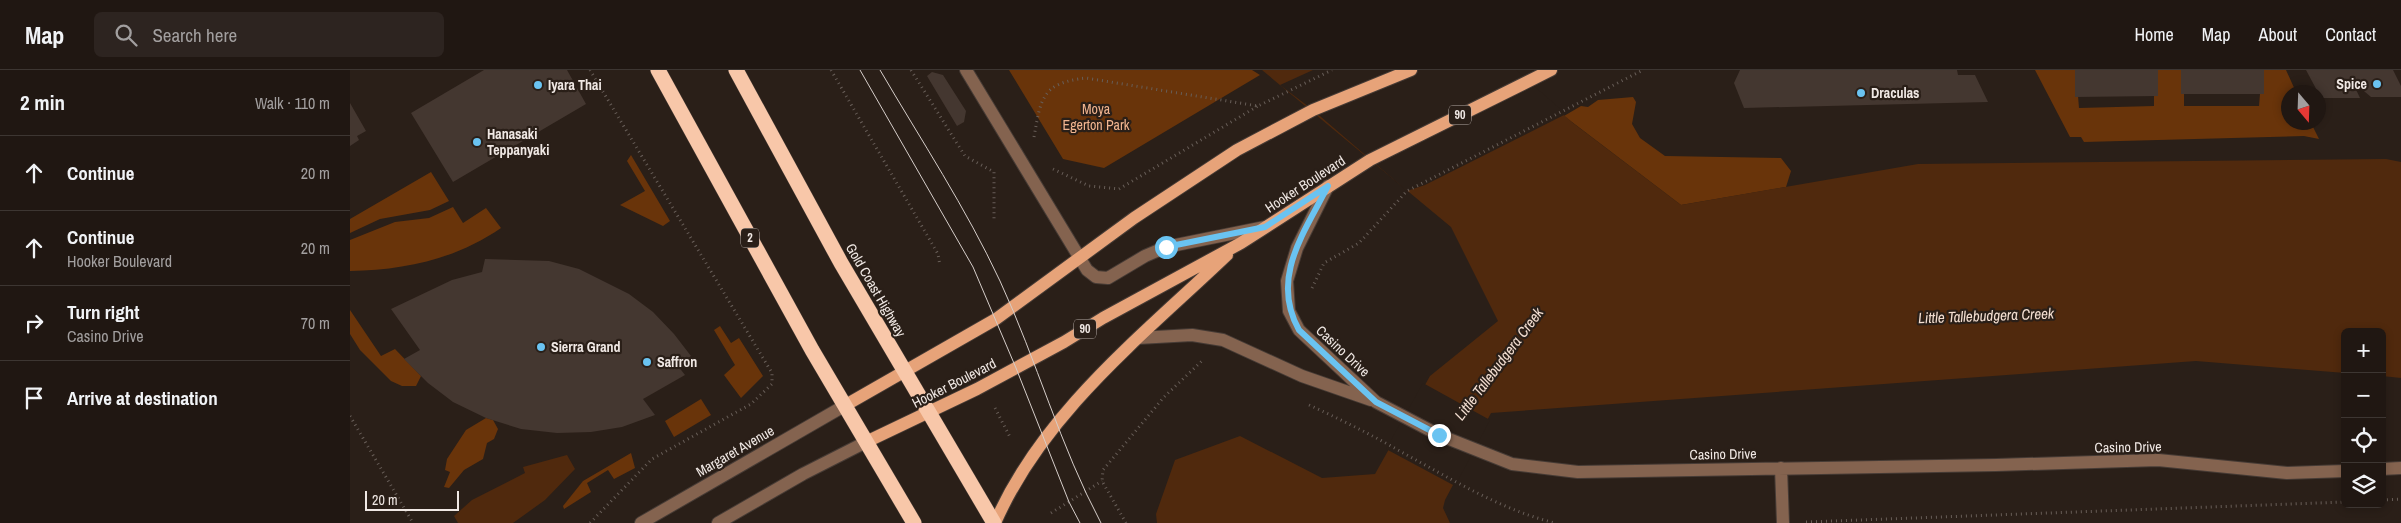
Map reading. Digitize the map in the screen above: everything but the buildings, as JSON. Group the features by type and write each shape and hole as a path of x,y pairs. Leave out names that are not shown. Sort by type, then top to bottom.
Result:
{"highway":[{"name":"2","path":"658,70 844,406 914,523"},
{"name":"Gold Coast Highway","path":"736,70 841,263 994,523"}],"main road":[{"path":"844,406 996,319 1134,218 1221,160 1313,110 1411,70"},
{"name":"Hooker Boulevard","path":"866,442 929,413 1045,352 1241,242 1370,160 1550,70"},
{"path":"994,523 1019,473 1044,439 1103,372 1241,242"}],"street":[{"path":"966,70 1091,275 1108,278 1145,256 1166,247 1265,227"},
{"name":"Casino Drive","path":"1328,186 1292,260 1286,281 1289,311 1299,330 1379,404 1439,435 1512,464 1578,472 2158,460 2287,473 2341,470"},
{"path":"1138,338 1192,335 1223,340 1302,376 1379,404"},
{"name":"Margaret Avenue","path":"641,523 844,406"},
{"path":"718,523 803,474 866,442"},
{"path":"1781,468 1783,523"},
{"path":"2386,469 2401,468"}],"path":[{"path":"590,70 772,373 772,384 751,404 652,459 590,523"},
{"path":"831,70 938,254 940,266"},
{"path":"911,70 965,156 994,172 994,221"},
{"path":"1046,163 1052,169 1089,186 1119,189 1258,106 1332,70"},
{"path":"1312,288 1324,263 1359,243 1407,191 1643,70"},
{"path":"1033,142 1041,100 1052,89 1068,80 1086,78 1258,106"},
{"path":"1126,523 1102,481 1103,470 1164,397 1207,355"},
{"path":"1305,402 1367,432 1468,489 1538,519 1555,523"},
{"path":"995,408 1010,439"},
{"path":"350,416 413,523"},
{"path":"1051,513 1102,481"},
{"path":"2386,500 2401,499"},
{"path":"1783,523 2341,502"}],"green space":[{"name":"Moya Egerton Park","path":"1009,70 1252,70 1260,75 1104,168 1063,159"},
{"path":"2035,70 2075,70 2075,96 2078,96 2079,108 2154,106 2154,96 2158,96 2158,70 2181,70 2181,94 2184,94 2184,106 2259,106 2260,94 2264,93 2264,70 2286,70 2293,85 2281,85 2281,130 2314,130 2319,139 2304,136 2084,142 2081,137 2070,137"},
{"path":"1633,97 1636,102 1632,124 1640,138 1665,156 1781,158 1791,171 1786,187 1681,205 1564,116 1581,106 1588,107 1598,100"},
{"path":"631,155 670,221 663,226 620,205 645,191 627,161"},
{"path":"431,172 449,201 430,210 380,219 350,233 350,219"},
{"path":"453,207 463,223 486,208 501,228 466,248 429,261 390,268 350,271 350,240 395,222 429,218"},
{"path":"350,310 381,356 395,349 421,376 416,386 402,386 391,381 360,350 350,334"},
{"path":"720,326 731,343 739,338 763,376 741,398 724,375 735,365 714,330"},
{"path":"701,399 711,415 674,437 665,421"},
{"path":"486,418 493,420 498,429 494,439 487,443 483,459 464,470 449,488 444,487 450,472 445,470 447,459 466,430"},
{"path":"631,453 635,468 614,479 608,470 587,483 591,492 564,509 563,506 583,481"}],"water":[{"name":"Little Tallebudgera Creek","path":"1262,70 1512,70 1573,123 1681,205 1918,164 2386,159 2401,162 2401,378 2386,376 2386,328 2341,328 2341,373 2196,361 1491,413 1445,500 1443,508 1450,523 1157,523 1156,514 1175,460 1240,436 1322,478 1375,474 1430,376 1498,321 1451,227"},
{"path":"567,455 575,469 545,500 513,523 458,523 454,516 472,500 525,473 523,467"}],"pier":[{"path":"1313,70 1516,70 1566,114 1425,185 1407,191 1313,110 1280,85"},
{"path":"1423,383 1490,420 1455,486 1386,449"}],"tram line":[{"path":"860,70 973,267 1016,368 1069,502 1080,523"},
{"path":"880,70 958,201 987,254 1026,342 1073,464 1101,523"}],"place":[{"name":"Spice","path":"2377,84"},
{"name":"Iyara Thai","path":"538,85"},
{"name":"Draculas","path":"1861,93"},
{"name":"Hanasaki Teppanyaki","path":"477,142"},
{"name":"Sierra Grand","path":"541,347"},
{"name":"Saffron","path":"647,362"}],"route":[{"path":"1166,247 1265,227 1328,186 1292,260 1286,281 1286,294 1292,318 1299,330 1376,402 1439,435"}]}
